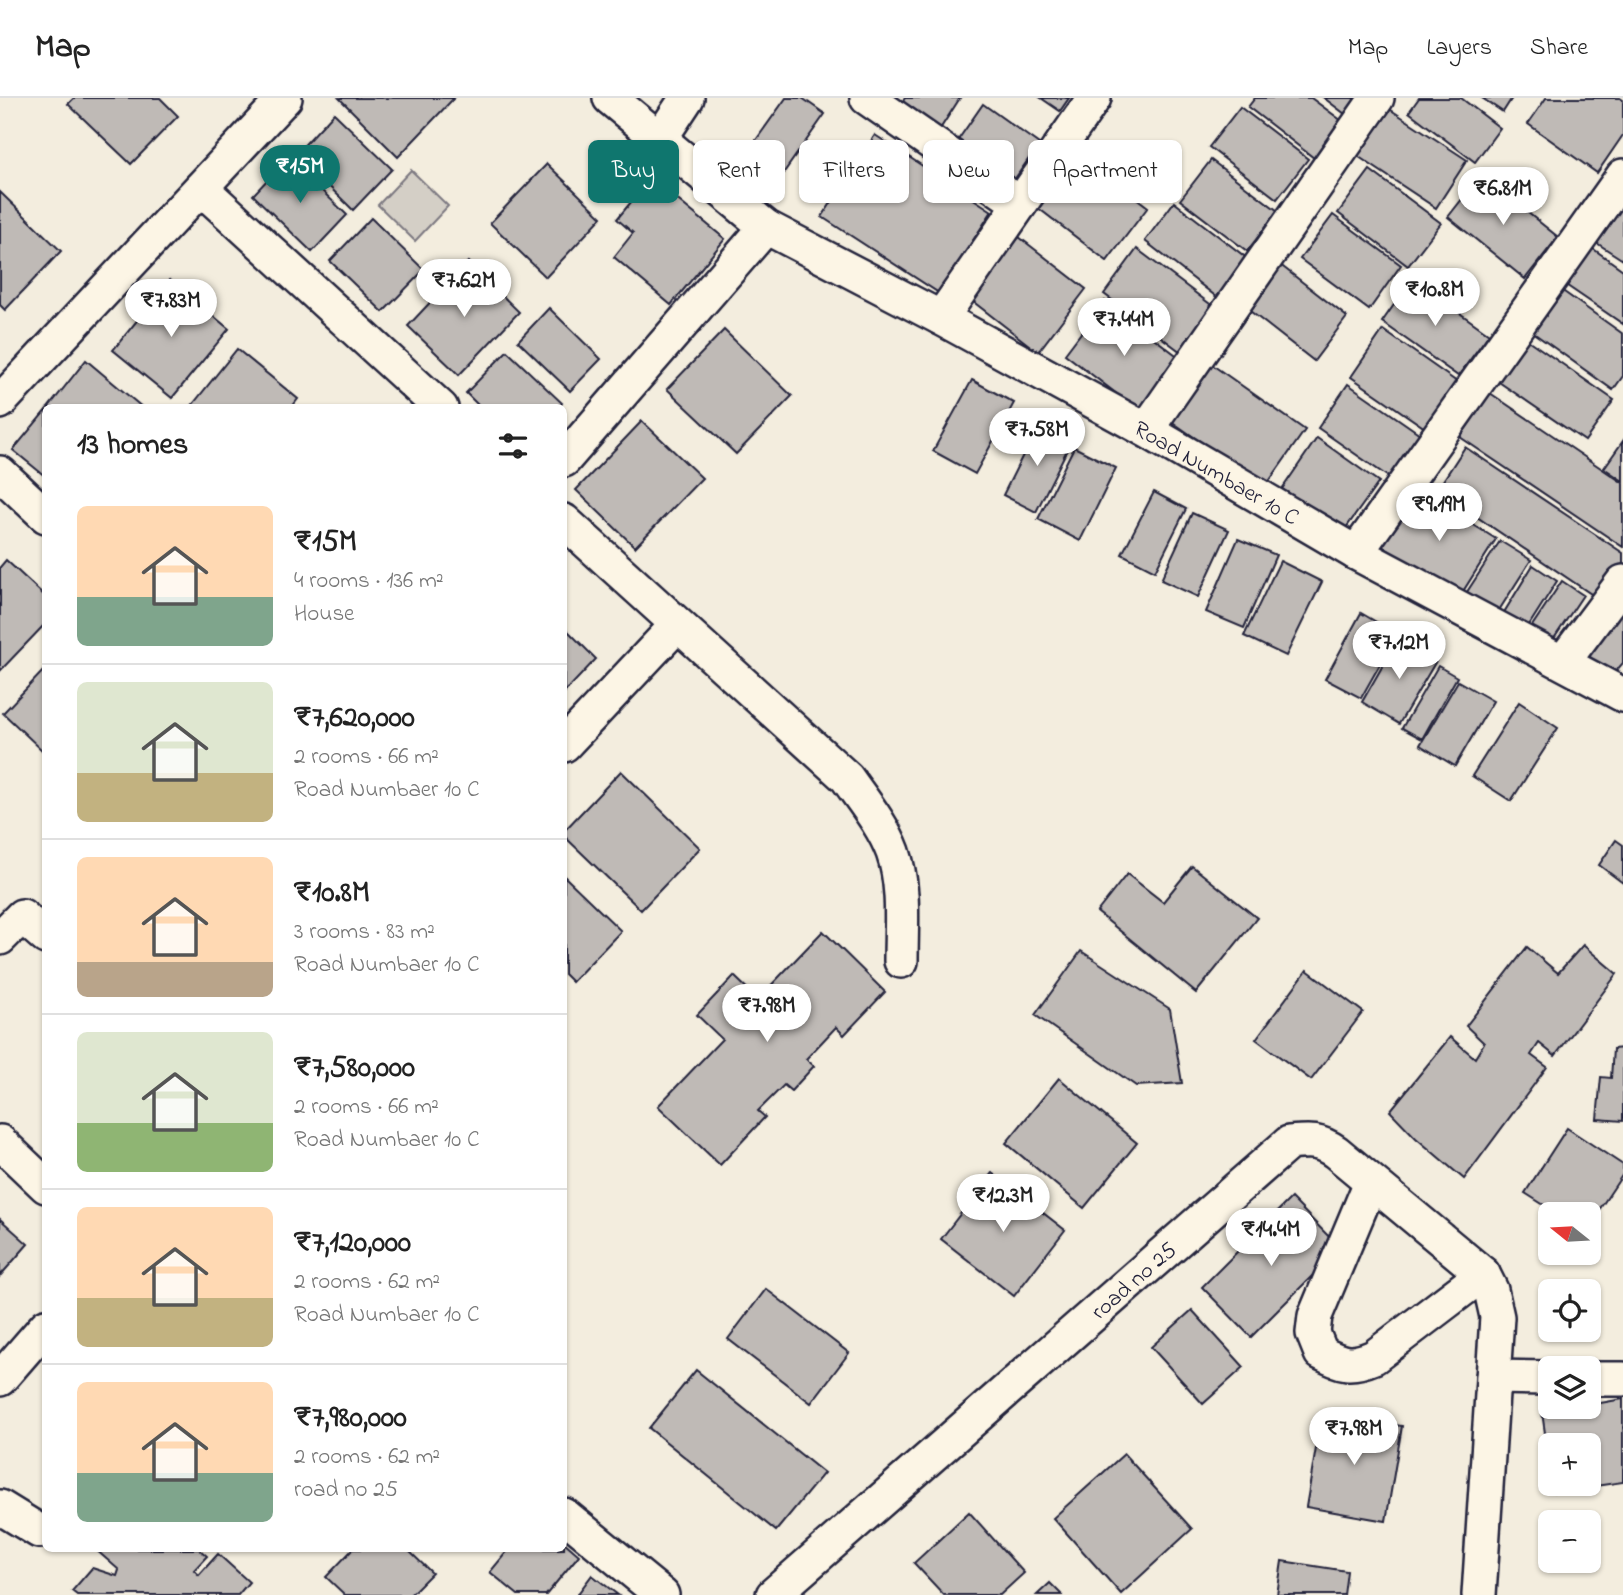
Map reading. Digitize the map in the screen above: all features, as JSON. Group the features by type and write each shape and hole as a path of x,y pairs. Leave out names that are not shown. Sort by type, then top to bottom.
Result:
{"street":[{"path":"0,402 285,98"},
{"name":"Road Numbaer 10 C","path":"610,98 766,227 941,318 1146,430 1356,553 1623,695"},
{"path":"660,139 687,98"},
{"path":"867,98 1020,204"},
{"path":"941,318 1094,98"},
{"path":"1146,430 1377,98"},
{"path":"1356,553 1623,176"},
{"path":"201,188 437,404"},
{"path":"567,457 766,227"},
{"path":"0,472 42,512"},
{"path":"567,524 847,778 881,827 893,852 901,885 901,961"},
{"path":"1563,662 1623,582"},
{"path":"567,742 677,625"},
{"path":"0,939 22,916 42,934"},
{"path":"0,1142 42,1182"},
{"name":"road no 25","path":"773,1595 1289,1143 1322,1142 1483,1274"},
{"path":"1371,1182 1315,1316 1313,1334 1321,1353 1342,1364 1358,1364 1374,1357 1483,1274 1491,1290 1497,1317 1479,1595"},
{"path":"0,1378 42,1331"},
{"path":"1493,1377 1538,1378"},
{"path":"1601,1378 1623,1379"},
{"path":"0,1507 39,1531"},
{"path":"567,1517 662,1595"}],"shaded area":[{"path":"411,170 448,206 415,241 378,205"}],"building":[{"path":"74,98 160,98 178,116 131,164 68,104"},
{"path":"339,98 454,98 398,157"},
{"path":"786,98 802,98 825,114 807,140 799,140 799,151 785,171 785,140 756,140"},
{"path":"905,98 960,98 940,129 901,104"},
{"path":"1041,98 1069,98 1060,111"},
{"path":"1255,98 1311,98 1342,121 1314,158 1248,107"},
{"path":"1324,98 1364,98 1349,117"},
{"path":"1419,98 1461,98 1500,128 1475,162 1409,112"},
{"path":"1482,98 1512,98 1503,112"},
{"path":"1546,98 1623,100 1623,135 1597,173 1528,124"},
{"path":"983,104 1033,140 1028,140 1028,160 1014,180 1014,140 958,140"},
{"path":"1240,107 1308,159 1277,199 1209,147"},
{"path":"1388,108 1467,160 1436,208 1356,155"},
{"path":"334,113 392,169 353,210 296,154"},
{"path":"909,157 923,166 923,203 980,203 992,211 939,293 822,217 831,203 909,203"},
{"path":"288,158 347,215 312,252 253,195"},
{"path":"1211,160 1278,211 1247,251 1182,202 1182,197"},
{"path":"547,164 602,217 546,277 490,223"},
{"path":"1370,170 1441,223 1408,266 1338,213"},
{"path":"1481,175 1558,237 1525,279 1448,217"},
{"path":"0,192 61,251 5,310 0,305"},
{"path":"1623,193 1623,260 1586,236"},
{"path":"679,201 725,239 671,305 614,257 633,233 617,219 630,203"},
{"path":"1143,203 1148,207 1107,261 1033,204"},
{"path":"1175,203 1248,259 1218,298 1145,241"},
{"path":"1333,215 1401,265 1369,310 1300,259"},
{"path":"371,218 424,270 383,312 330,261"},
{"path":"1019,237 1086,289 1038,352 971,300"},
{"path":"1585,243 1623,270 1623,324 1560,281"},
{"path":"1137,249 1214,307 1181,352 1104,294"},
{"path":"1274,260 1347,317 1314,361 1241,304"},
{"path":"468,262 519,312 459,375 408,326"},
{"path":"1412,279 1489,334 1458,376 1382,322"},
{"path":"170,280 229,329 172,398 113,350"},
{"path":"1557,287 1623,334 1623,376 1613,390 1528,329"},
{"path":"1105,301 1184,361 1143,414 1065,354"},
{"path":"549,308 601,359 570,391 518,341"},
{"path":"724,330 792,396 736,454 667,389"},
{"path":"1383,330 1457,382 1425,428 1351,377"},
{"path":"1522,336 1614,400 1585,441 1493,378"},
{"path":"237,349 298,399 294,404 193,404"},
{"path":"507,351 562,403 477,404 466,393"},
{"path":"86,360 138,404 51,404"},
{"path":"1211,364 1305,430 1265,487 1171,421"},
{"path":"972,380 1014,403 975,474 933,451"},
{"path":"1348,384 1420,434 1390,478 1318,428"},
{"path":"1490,393 1623,483 1623,547 1460,437"},
{"path":"42,415 42,474 13,450"},
{"path":"642,421 702,478 635,547 576,490"},
{"path":"1038,425 1071,442 1036,512 1003,495"},
{"path":"1317,438 1379,482 1343,532 1282,489"},
{"path":"1623,441 1623,481 1604,468"},
{"path":"1074,447 1116,468 1080,541 1038,519"},
{"path":"1465,447 1623,553 1623,572 1603,602 1437,490"},
{"path":"1418,490 1496,539 1460,596 1382,546"},
{"path":"1154,492 1186,509 1155,571 1122,554"},
{"path":"1192,513 1229,530 1198,597 1161,580"},
{"path":"1238,539 1276,555 1244,628 1206,612"},
{"path":"1500,541 1531,560 1494,618 1463,598"},
{"path":"6,560 42,593 42,627 0,671 0,567"},
{"path":"1280,561 1322,582 1286,656 1244,636"},
{"path":"1533,565 1557,581 1524,633 1500,619"},
{"path":"1562,581 1583,595 1547,649 1526,635"},
{"path":"1623,599 1623,663 1610,678 1580,654"},
{"path":"1361,613 1397,634 1361,698 1325,679"},
{"path":"567,630 596,659 567,690"},
{"path":"1398,639 1436,661 1399,724 1362,702"},
{"path":"1438,666 1457,677 1422,739 1402,728"},
{"path":"42,672 42,750 3,713"},
{"path":"1458,681 1493,701 1455,766 1420,745"},
{"path":"1519,702 1558,728 1511,801 1472,776"},
{"path":"621,771 700,848 641,910 567,839 567,828"},
{"path":"1616,840 1623,845 1623,883 1599,865"},
{"path":"1192,866 1257,918 1196,993 1097,912 1127,874 1163,902"},
{"path":"567,879 621,931 572,982 567,977"},
{"path":"823,931 885,992 844,1035 836,1027 806,1059 814,1066 791,1091 784,1085 758,1111 765,1117 720,1165 658,1106 722,1039 697,1015 734,976 758,999"},
{"path":"1583,945 1617,974 1555,1056 1539,1043 1531,1055 1547,1067 1464,1179 1416,1138 1390,1111 1450,1037 1475,1058 1484,1043 1466,1026 1527,947 1558,973"},
{"path":"1081,951 1170,1009 1182,1083 1136,1086 1035,1015"},
{"path":"1307,970 1363,1012 1311,1080 1256,1039"},
{"path":"1623,1048 1623,1121 1597,1119 1601,1077 1611,1078 1613,1049"},
{"path":"1059,1078 1137,1143 1084,1208 1006,1143"},
{"path":"1567,1128 1623,1165 1623,1174 1601,1207 1601,1202 1539,1202 1525,1193"},
{"path":"992,1173 1065,1230 1014,1296 941,1239"},
{"path":"1291,1198 1340,1248 1251,1337 1202,1287"},
{"path":"0,1219 28,1244 0,1276"},
{"path":"766,1289 849,1353 811,1403 728,1339"},
{"path":"1192,1310 1244,1367 1203,1404 1151,1347"},
{"path":"696,1370 824,1473 776,1531 649,1428"},
{"path":"1623,1399 1623,1482 1601,1485 1601,1433 1545,1433 1543,1419 1601,1419 1601,1403"},
{"path":"1322,1413 1402,1426 1386,1521 1306,1507"},
{"path":"1124,1454 1192,1529 1121,1594 1053,1518"},
{"path":"969,1512 1024,1573 1000,1595 944,1595 914,1563"},
{"path":"567,1545 579,1555 546,1595 518,1595 490,1572 507,1552 567,1552"},
{"path":"98,1552 202,1552 207,1556 194,1570 199,1575 218,1554 249,1582 238,1595 77,1595 72,1591 92,1568 117,1576 119,1570"},
{"path":"350,1552 410,1552 432,1573 410,1595 345,1595 326,1577"},
{"path":"1282,1561 1347,1571 1344,1595 1277,1595"},
{"path":"592,1575 618,1595 577,1595"},
{"path":"1050,1583 1062,1595 1037,1595"}]}
